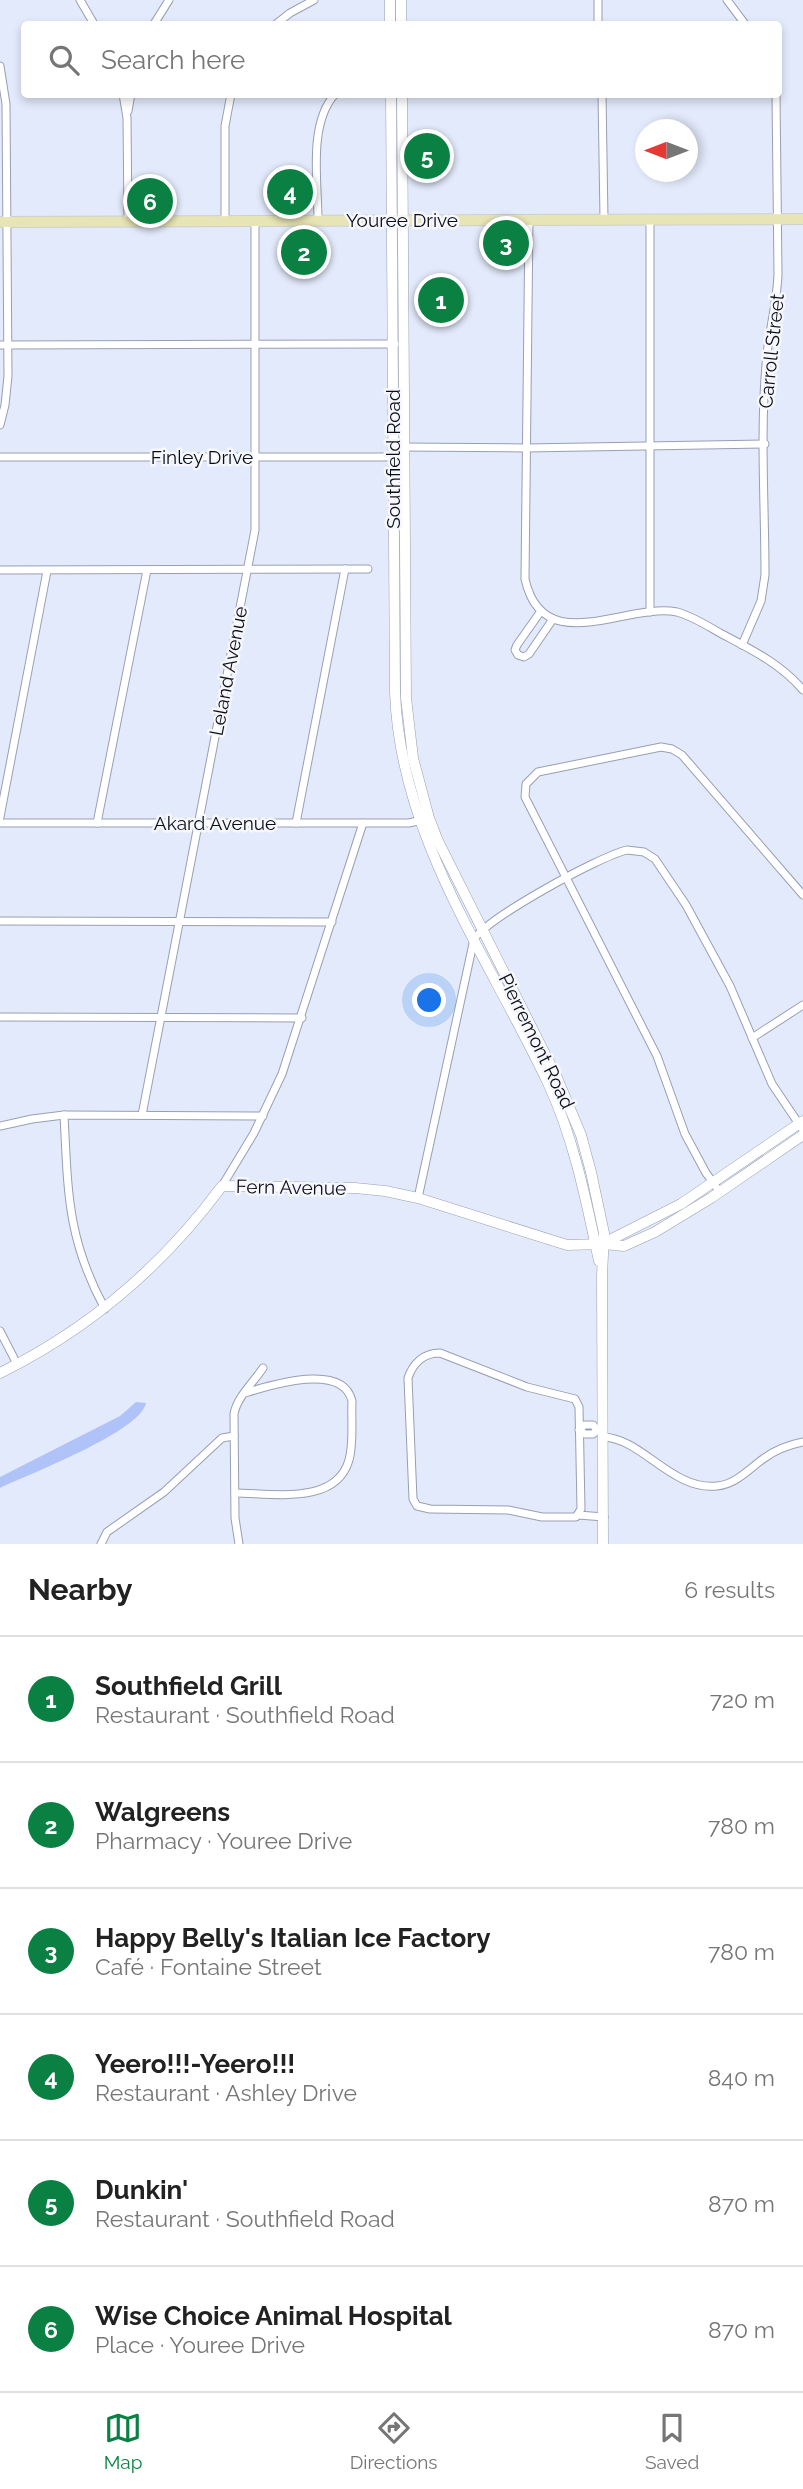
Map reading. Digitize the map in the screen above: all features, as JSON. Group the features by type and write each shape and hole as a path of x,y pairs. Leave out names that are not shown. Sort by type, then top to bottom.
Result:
{"main road":[{"path":"390,0 390,21"},
{"path":"401,0 401,21"},
{"name":"Southfield Road","path":"396,98 398,344 393,452 400,645 395,704 404,738 411,796 424,820"},
{"name":"Youree Drive","path":"3,222 803,219"},
{"name":"Southfield Road","path":"398,344 405,452 399,570"},
{"name":"Pierremont Road","path":"424,820 482,928 586,1150 599,1207 602,1276 603,1544"},
{"name":"Pierremont Road","path":"424,820 432,855 490,970 552,1081"},
{"path":"490,970 499,964"},
{"name":"Fern Avenue","path":"0,1373 67,1335 105,1309 152,1267 222,1186 368,1188 418,1198 567,1245 629,1245 674,1221 802,1128"}],"street":[{"path":"80,0 91,21"},
{"path":"156,21 169,0"},
{"path":"281,21 314,0"},
{"path":"598,0 598,21"},
{"path":"727,0 743,21"},
{"path":"0,66 6,104 3,222 7,392 0,425"},
{"path":"124,98 127,118 128,221"},
{"path":"127,118 130,98"},
{"path":"225,221 225,126 230,98"},
{"path":"318,220 317,134 323,111 332,98"},
{"path":"602,98 604,219"},
{"name":"Carroll Street","path":"742,645 758,609 765,575 766,362 777,299 776,98"},
{"path":"529,219 525,579 529,595 541,611 553,619 567,623 666,611 690,617 773,662 803,690"},
{"path":"650,219 650,612"},
{"name":"Leland Avenue","path":"142,1115 255,530 255,220"},
{"path":"4,345 398,344"},
{"name":"Finley Drive","path":"0,457 255,457 649,444 765,444"},
{"path":"296,823 345,569"},
{"path":"0,570 368,569"},
{"path":"0,817 47,570"},
{"path":"97,823 146,570"},
{"path":"541,611 517,645 518,655 524,657 529,654 553,619"},
{"path":"717,1188 685,1134 657,1056 525,797 526,783 538,772 668,747 682,755 803,895"},
{"name":"Akard Avenue","path":"0,823 409,823 424,820"},
{"path":"222,1186 263,1116 282,1074 363,823"},
{"path":"418,1198 474,939 482,928 567,878 617,853 632,850 644,852 655,859 677,890 720,966 772,1084 802,1128"},
{"path":"0,921 332,922"},
{"path":"752,1038 803,1005"},
{"path":"0,1017 302,1018"},
{"path":"0,1126 64,1115 263,1116"},
{"path":"64,1115 72,1227 89,1279 105,1309"},
{"path":"0,1331 17,1364"},
{"path":"436,1352 445,1354 531,1388 572,1397 579,1407 579,1430 581,1509 573,1518 542,1517 508,1510 430,1509 417,1506 413,1499 408,1378 414,1365 426,1356 436,1352"},
{"path":"239,1544 234,1493 235,1405 263,1368"},
{"path":"234,1493 320,1491 341,1477 351,1454 352,1401 342,1385 328,1380 299,1381 245,1394"},
{"path":"579,1430 584,1425 595,1426 685,1480 713,1487 734,1481 774,1452 803,1442"},
{"path":"101,1544 110,1529 164,1492 222,1438 234,1436"},
{"path":"578,1515 604,1517"}],"water":[{"path":"136,1402 146,1403 125,1427 82,1451 0,1488 0,1477 120,1416"}],"place":[{"name":"Dunkin'","path":"427,156"},
{"name":"Yeero!!!-Yeero!!!","path":"290,192"},
{"name":"Wise Choice Animal Hospital","path":"150,201"},
{"name":"Happy Belly's Italian Ice Factory","path":"506,243"},
{"name":"Walgreens","path":"304,252"},
{"name":"Southfield Grill","path":"441,300"}]}
